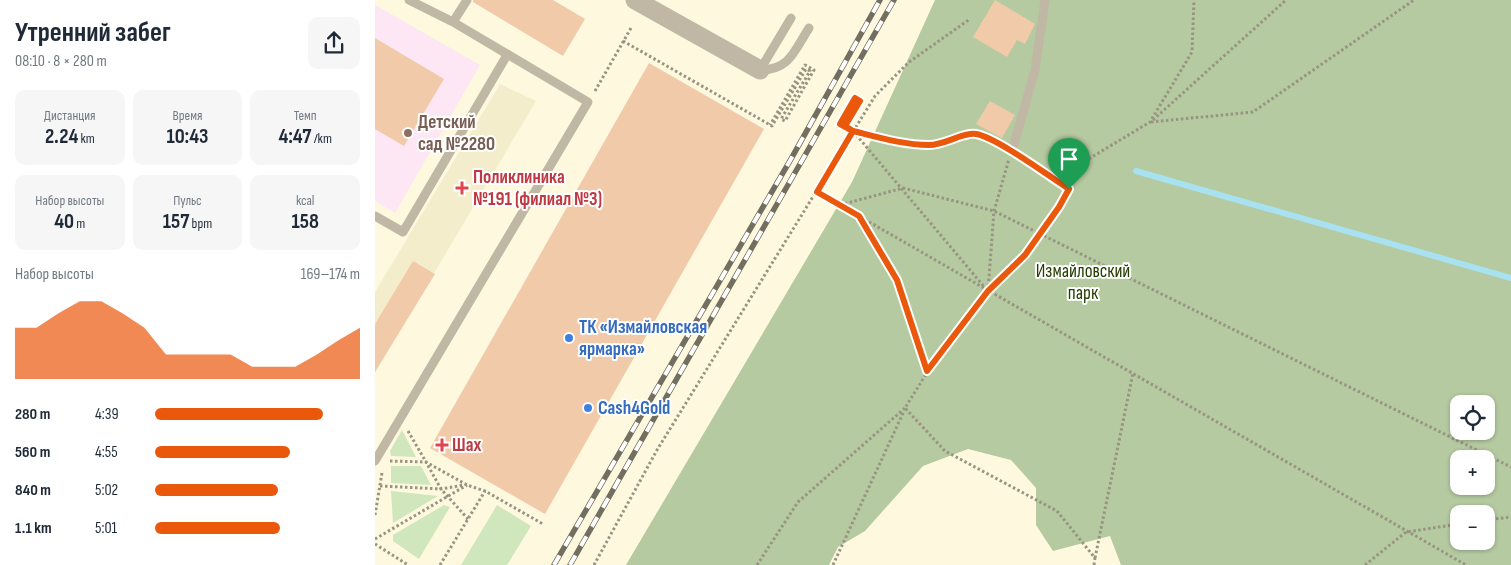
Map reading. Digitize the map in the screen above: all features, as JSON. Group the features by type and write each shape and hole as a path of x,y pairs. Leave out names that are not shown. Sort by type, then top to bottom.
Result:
{"street":[{"path":"635,0 760,70"}],"lane":[{"path":"379,461 401,419 588,102 453,22 409,0"},
{"path":"453,22 467,0"},
{"path":"1012,150 1035,70 1045,0"},
{"path":"760,70 791,18"},
{"path":"760,70 771,70 787,62 809,28"},
{"path":"375,216 403,232 507,55"}],"path":[{"path":"1150,122 1192,52 1194,0"},
{"path":"833,565 905,408 927,371 988,291 1025,255 1059,207 1082,163 1150,122 1286,0"},
{"path":"1150,122 1253,112 1414,0"},
{"path":"594,565 657,450 875,96 909,62 969,19"},
{"path":"588,102 631,28"},
{"path":"623,41 770,125"},
{"path":"805,65 815,70 785,121 781,119 809,71 806,70 772,126 770,125 805,65"},
{"path":"845,126 860,101 855,98 839,123 853,131 988,291"},
{"path":"853,131 929,146 953,141 967,134 978,134 1012,150 1069,189"},
{"path":"988,291 994,211 1012,150"},
{"path":"840,205 903,188 994,211 1511,467"},
{"path":"817,192 1466,565"},
{"path":"859,216 897,280 927,371"},
{"path":"1094,565 1133,372"},
{"path":"905,408 945,451 1057,511 1095,558"},
{"path":"757,565 798,502 905,408"},
{"path":"401,419 441,489 468,519"},
{"path":"379,461 426,462 467,485 485,490 543,524"},
{"path":"380,486 441,489 467,485"},
{"path":"375,539 467,485"},
{"path":"439,565 485,490"},
{"path":"1495,519 1511,517"},
{"path":"1365,565 1406,532 1450,525"},
{"path":"375,544 408,565"}],"shaded area":[{"name":"Детский сад №2280","path":"375,5 480,65 395,213 375,201"},
{"name":"Поликлиника №191 (филиал №3)","path":"500,84 536,101 375,373 375,292"}],"green space":[{"name":"Измайловский парк","path":"935,0 1511,0 1511,565 1121,565 1110,536 1053,551 1036,525 1036,488 1011,460 968,449 923,466 865,531 838,547 829,565 626,565 852,182"},
{"path":"402,430 416,457 391,456 390,451"},
{"path":"391,466 421,466 431,485 391,483"},
{"path":"391,491 438,496 393,523"},
{"path":"444,505 450,507 419,559 393,541 393,535"},
{"path":"497,505 531,526 507,565 461,565"}],"building":[{"path":"473,0 553,0 585,19 563,56 473,2"},
{"path":"995,0 1035,24 1025,44 1017,40 1007,57 973,37"},
{"path":"375,38 444,79 404,146 375,129"},
{"name":"ТК «Измайловская ярмарка»","path":"649,63 764,129 545,514 430,448"},
{"path":"990,101 1015,115 1002,138 976,124"},
{"path":"413,261 435,274 375,372 375,324"}],"waterway":[{"path":"1136,171 1511,278"}],"railway":[{"path":"554,565 791,159 880,0"},
{"path":"570,565 894,0"}],"place":[{"name":"Детский сад №2280","path":"408,133"},
{"name":"Поликлиника №191 (филиал №3)","path":"462,188"},
{"name":"ТК «Измайловская ярмарка»","path":"569,338"},
{"name":"Cash4Gold","path":"588,408"},
{"name":"Шах","path":"442,445"}],"route":[{"path":"1069,189 1011,151 978,134 967,134 953,141 929,146 894,141 853,131 845,126 860,101 855,98 840,124 853,131 817,192 859,216 897,280 927,371 988,291 1025,255 1059,207 1069,189"}]}
